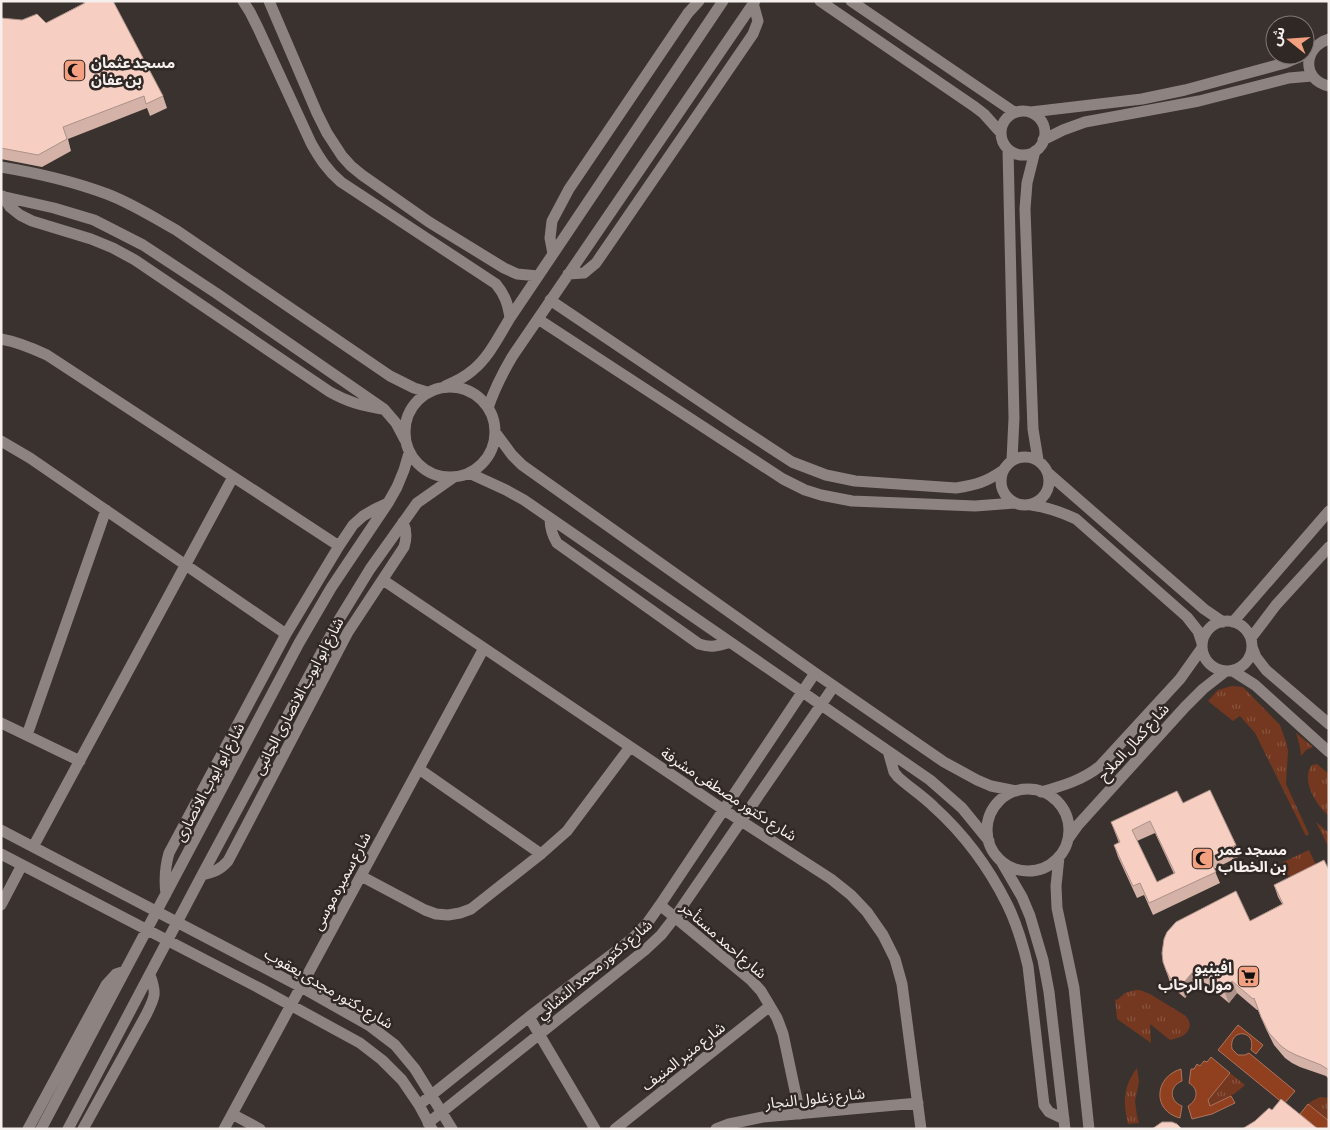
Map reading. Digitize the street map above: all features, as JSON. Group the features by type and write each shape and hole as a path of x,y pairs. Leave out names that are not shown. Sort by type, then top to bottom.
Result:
{"street":[{"path":"243,1 250,12 311,143 330,172 341,182 496,284 504,294 510,318"},
{"path":"269,1 324,126 337,150 351,166 429,222 504,268 517,274 538,276"},
{"path":"552,254 550,238 552,221 569,189 688,13 699,1"},
{"path":"405,440 404,426 408,413 416,401 427,392 460,380 484,358 723,1"},
{"path":"820,1 984,114 1000,133 1008,149 1014,153 1021,155 1035,151 1043,140 1045,134 1044,127 1037,116 1031,112"},
{"path":"851,1 1014,112"},
{"path":"568,274 584,273 596,263 753,34 758,21 754,2"},
{"path":"488,408 502,373 754,2"},
{"path":"1315,46 1327,37"},
{"path":"1000,133 1004,120 1020,110 1031,112 1142,99 1185,90 1278,65"},
{"path":"1309,65 1312,76 1328,87"},
{"path":"1043,140 1085,122 1199,101 1289,78 1312,76"},
{"path":"1008,149 1014,418 1012,460"},
{"path":"1035,151 1026,183 1025,209 1033,429 1038,460"},
{"path":"1,167 64,180 108,195 155,218 176,230 390,376 427,392"},
{"path":"2,196 54,208 94,220 143,245 384,409 396,424 415,462 433,474 443,477 454,477 469,473 487,458 493,447 495,432 493,417 486,403 474,393 460,387 445,386"},
{"path":"2,196 10,207 32,221 91,239 135,260 330,392 347,401 365,407 384,409"},
{"path":"550,300 792,462 812,470 855,481 956,488 973,486 989,480 1002,472"},
{"path":"538,319 782,479 805,490 852,502 976,506 1015,503"},
{"path":"1,339 14,341 47,355 338,546"},
{"path":"495,432 522,465 815,673 958,770 991,786 1016,791 1041,792 1052,797 1066,815 1069,827 1068,839 1059,857 1044,868 1035,871 1017,870 1001,861"},
{"path":"1,442 30,458 286,634"},
{"name":"شارع ابو ايوب الانصارى","path":"41,1129 314,615 388,504 404,470 409,453"},
{"path":"1329,547 1276,605 1252,643 1251,655 1247,662 1241,668 1230,671 1217,670 1206,659 1198,631 1187,617 1076,519 1051,509 1020,505 1009,499 1001,486 1002,472 1006,465 1018,457 1032,457 1038,460 1048,473 1204,609 1228,622 1241,625 1247,631 1252,643 1256,657 1266,670 1329,724"},
{"path":"469,473 506,490 550,518 888,750 947,793 962,808 1001,861 1022,897 1030,916 1043,960 1049,992 1065,1124"},
{"path":"1031,505 1044,496 1048,489 1048,473"},
{"path":"33,847 233,477"},
{"path":"68,1129 340,618 370,569 417,503 454,477"},
{"path":"166,894 164,880 169,852 286,634 338,546 353,525 375,509 388,504"},
{"path":"27,735 106,510"},
{"path":"1202,646 1205,634 1211,627 1228,622 1329,511"},
{"path":"550,518 552,535 557,543 699,644 715,647 730,642"},
{"name":"شارع ابو ايوب الانصارى الجانبى","path":"202,875 217,871 228,861 348,632 404,547 406,530 403,522"},
{"name":"شارع دكتور مصطفى مشرفة","path":"383,580 724,810 830,879 851,895 867,912 883,935 894,959 902,984 921,1129"},
{"name":"شارع كمال الملاح","path":"1041,792 1083,777 1100,766 1180,680 1202,646"},
{"name":"شارع سميره موسى","path":"224,1129 484,648"},
{"path":"1230,671 1255,685 1329,752"},
{"name":"شارع كمال الملاح","path":"1068,839 1094,807 1203,689 1230,671"},
{"name":"شارع دكتور محمد النشائي","path":"419,1105 529,1016 634,937 648,922 815,673"},
{"name":"شارع دكتور محمد النشائي","path":"430,1126 442,1112 540,1035 661,935 834,686"},
{"path":"1,723 80,761"},
{"path":"361,876 436,914 448,915 471,909 567,831 630,747"},
{"path":"888,750 894,772 933,806 965,839 995,882 1008,905 1023,945 1028,966 1044,1106 1065,1124"},
{"path":"419,769 541,854"},
{"path":"988,841 987,830 992,810 999,802 1016,791"},
{"name":"شارع دكتور مجدى يعقوب","path":"1,830 301,987 370,1026 395,1045 416,1069 452,1129"},
{"path":"1,854 168,940 360,1043 402,1080 419,1105 430,1126"},
{"path":"1059,857 1056,886 1057,908 1075,997 1089,1129"},
{"path":"1,905 22,865"},
{"name":"شارع احمد مستأجر","path":"660,905 751,980 761,991 777,1018 783,1034 800,1114"},
{"path":"28,1129 106,985 116,974 125,971"},
{"path":"84,1129 154,999 155,989 150,975"},
{"name":"شارع منير المنيف","path":"615,1129 770,1006"},
{"path":"529,1016 596,1129"},
{"name":"شارع زغلول النجار","path":"716,1129 729,1124 763,1117 918,1102"},
{"path":"232,1114 260,1129"}],"green space":[{"path":"1232,686 1243,687 1280,725 1288,751 1286,784 1309,834 1306,836 1255,733 1240,716 1233,721 1208,701 1218,690"},
{"path":"1296,733 1313,747 1306,750 1301,756 1300,747"},
{"path":"1317,764 1329,774 1329,816 1315,799 1309,785 1309,771 1312,765"},
{"path":"1316,822 1329,833 1329,848"},
{"path":"1309,850 1316,865 1290,877 1280,868 1281,863"},
{"path":"1135,990 1150,994 1186,1016 1190,1024 1186,1034 1170,1040 1150,1024 1151,1043 1117,1019 1115,999 1117,1000 1125,993"},
{"path":"1137,1068 1139,1082 1135,1101 1139,1123 1128,1124 1125,1095 1129,1081"},
{"path":"1230,1073 1245,1085 1234,1094 1210,1106 1208,1100"},
{"path":"1320,1097 1329,1098 1329,1121 1308,1104"}],"shaded area":[{"path":"1238,1025 1263,1045 1256,1054 1251,1050 1252,1043 1250,1038 1242,1034 1234,1037 1232,1049 1238,1055 1249,1053 1295,1091 1284,1104 1218,1050"},
{"path":"1211,1057 1230,1073 1208,1100 1210,1106 1231,1096 1235,1103 1212,1114 1192,1119 1188,1106 1194,1101 1196,1091 1189,1083 1191,1069 1194,1069 1197,1064 1200,1066 1204,1061 1207,1062"},
{"path":"1181,1069 1182,1081 1175,1086 1172,1094 1175,1101 1182,1106 1180,1118 1165,1109 1161,1102 1160,1094 1161,1086 1166,1079 1172,1073"},
{"path":"1308,1104 1329,1121 1329,1129 1318,1129 1300,1114"}],"building":[{"name":"مسجد عثمان بن عفان","path":"84,1 113,1 163,96 146,104 144,96 63,127 67,139 38,155 1,148 1,18 22,20 37,14 46,23 85,3"},
{"name":"مسجد عمر بن الخطاب","path":"1210,790 1236,845 1209,858 1216,872 1149,903 1140,883 1133,886 1123,865 1114,845 1120,842 1111,822 1177,791 1183,803","holes":["1150,821 1175,873 1157,882 1132,830"]},
{"name":"افينيو مول الرحاب","path":"1324,860 1329,870 1329,1070 1281,1046 1269,1033 1254,998 1232,981 1224,991 1196,968 1181,986 1170,978 1163,962 1162,953 1167,932 1176,922 1236,891 1250,921 1283,904 1274,885"},
{"path":"1281,1099 1318,1129 1242,1129 1255,1121 1269,1108 1272,1110"},
{"path":"1162,1122 1172,1122 1182,1129 1152,1129"}],"place":[{"name":"مسجد عثمان بن عفان","path":"75,71"},
{"name":"مسجد عمر بن الخطاب","path":"1202,858"},
{"name":"افينيو مول الرحاب","path":"1248,976"}]}
